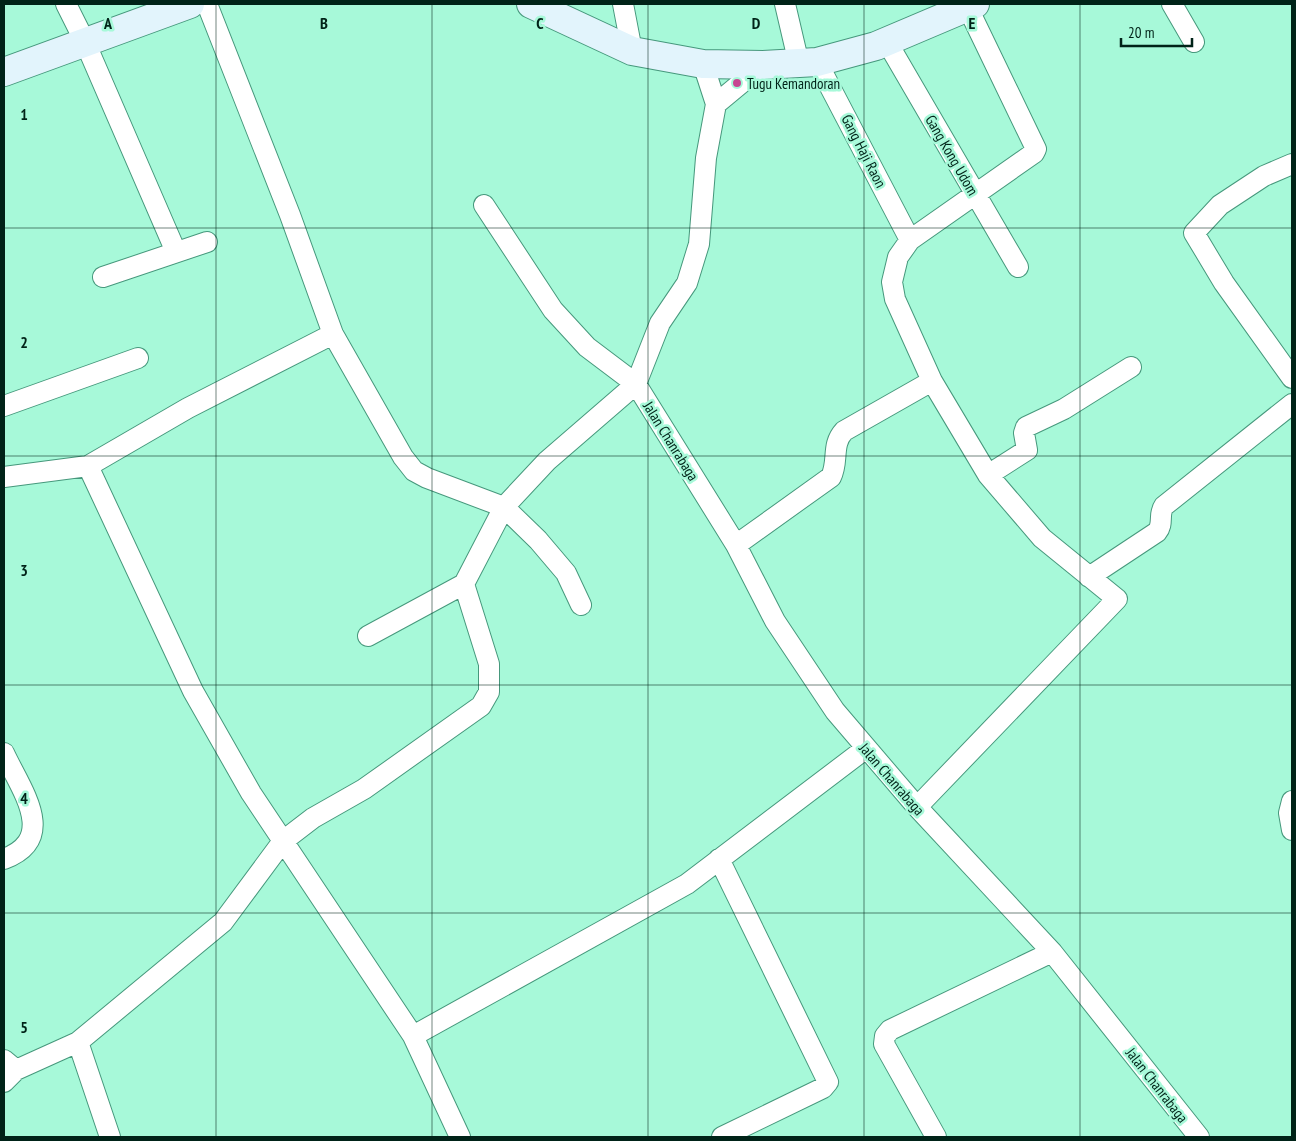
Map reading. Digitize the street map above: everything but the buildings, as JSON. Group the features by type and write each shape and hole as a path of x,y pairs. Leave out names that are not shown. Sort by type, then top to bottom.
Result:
{"street":[{"path":"66,4 85,42 176,252"},
{"path":"4,72 190,4"},
{"path":"207,4 290,215 333,334 403,457 414,471 504,507 538,540 566,572 581,605"},
{"path":"531,4 632,51 703,64 763,65 808,63 887,42 971,5 1036,149 1034,153 910,240 898,257 892,282 895,300 932,381 988,475 1042,538 1117,599 917,807"},
{"path":"622,4 632,51"},
{"name":"Gang Haji Raon","path":"785,4 808,63 910,240"},
{"path":"1172,4 1194,42"},
{"name":"Gang Kong Udom","path":"887,42 1018,267"},
{"path":"368,636 464,584 504,507 547,461 636,384 660,323 687,283 698,244 706,158 716,104 703,64"},
{"path":"716,104 763,65"},
{"path":"1292,164 1264,176 1220,205 1194,233 1224,283 1292,378"},
{"path":"484,205 553,310 588,347 636,384"},
{"path":"103,277 207,242"},
{"path":"4,477 88,466 188,408 333,334"},
{"path":"4,406 138,358"},
{"path":"988,475 1026,452 1028,447 1024,431 1026,427 1064,409 1130,367"},
{"path":"736,544 831,477 836,468 837,439 844,431 932,381"},
{"name":"Jalan Chanrabaga","path":"636,384 736,544 775,622 834,711 917,807 1052,952 1199,1137"},
{"path":"1089,577 1157,532 1161,526 1161,510 1164,506 1292,404"},
{"path":"88,466 193,691 251,793 413,1036 460,1137"},
{"path":"8,1071 78,1042 223,922 283,841 313,818 364,789 481,706 489,692 489,664 464,584"},
{"path":"413,1036 687,884 865,749"},
{"path":"4,753 29,808 33,832 29,843 19,853 4,859"},
{"path":"1292,801 1290,813 1292,830"},
{"path":"719,859 828,1082 823,1088 722,1137"},
{"path":"936,1137 884,1044 885,1036 890,1030 1052,952"},
{"path":"78,1042 110,1137"}],"place":[{"name":"Tugu Kemandoran","path":"737,83"}]}
